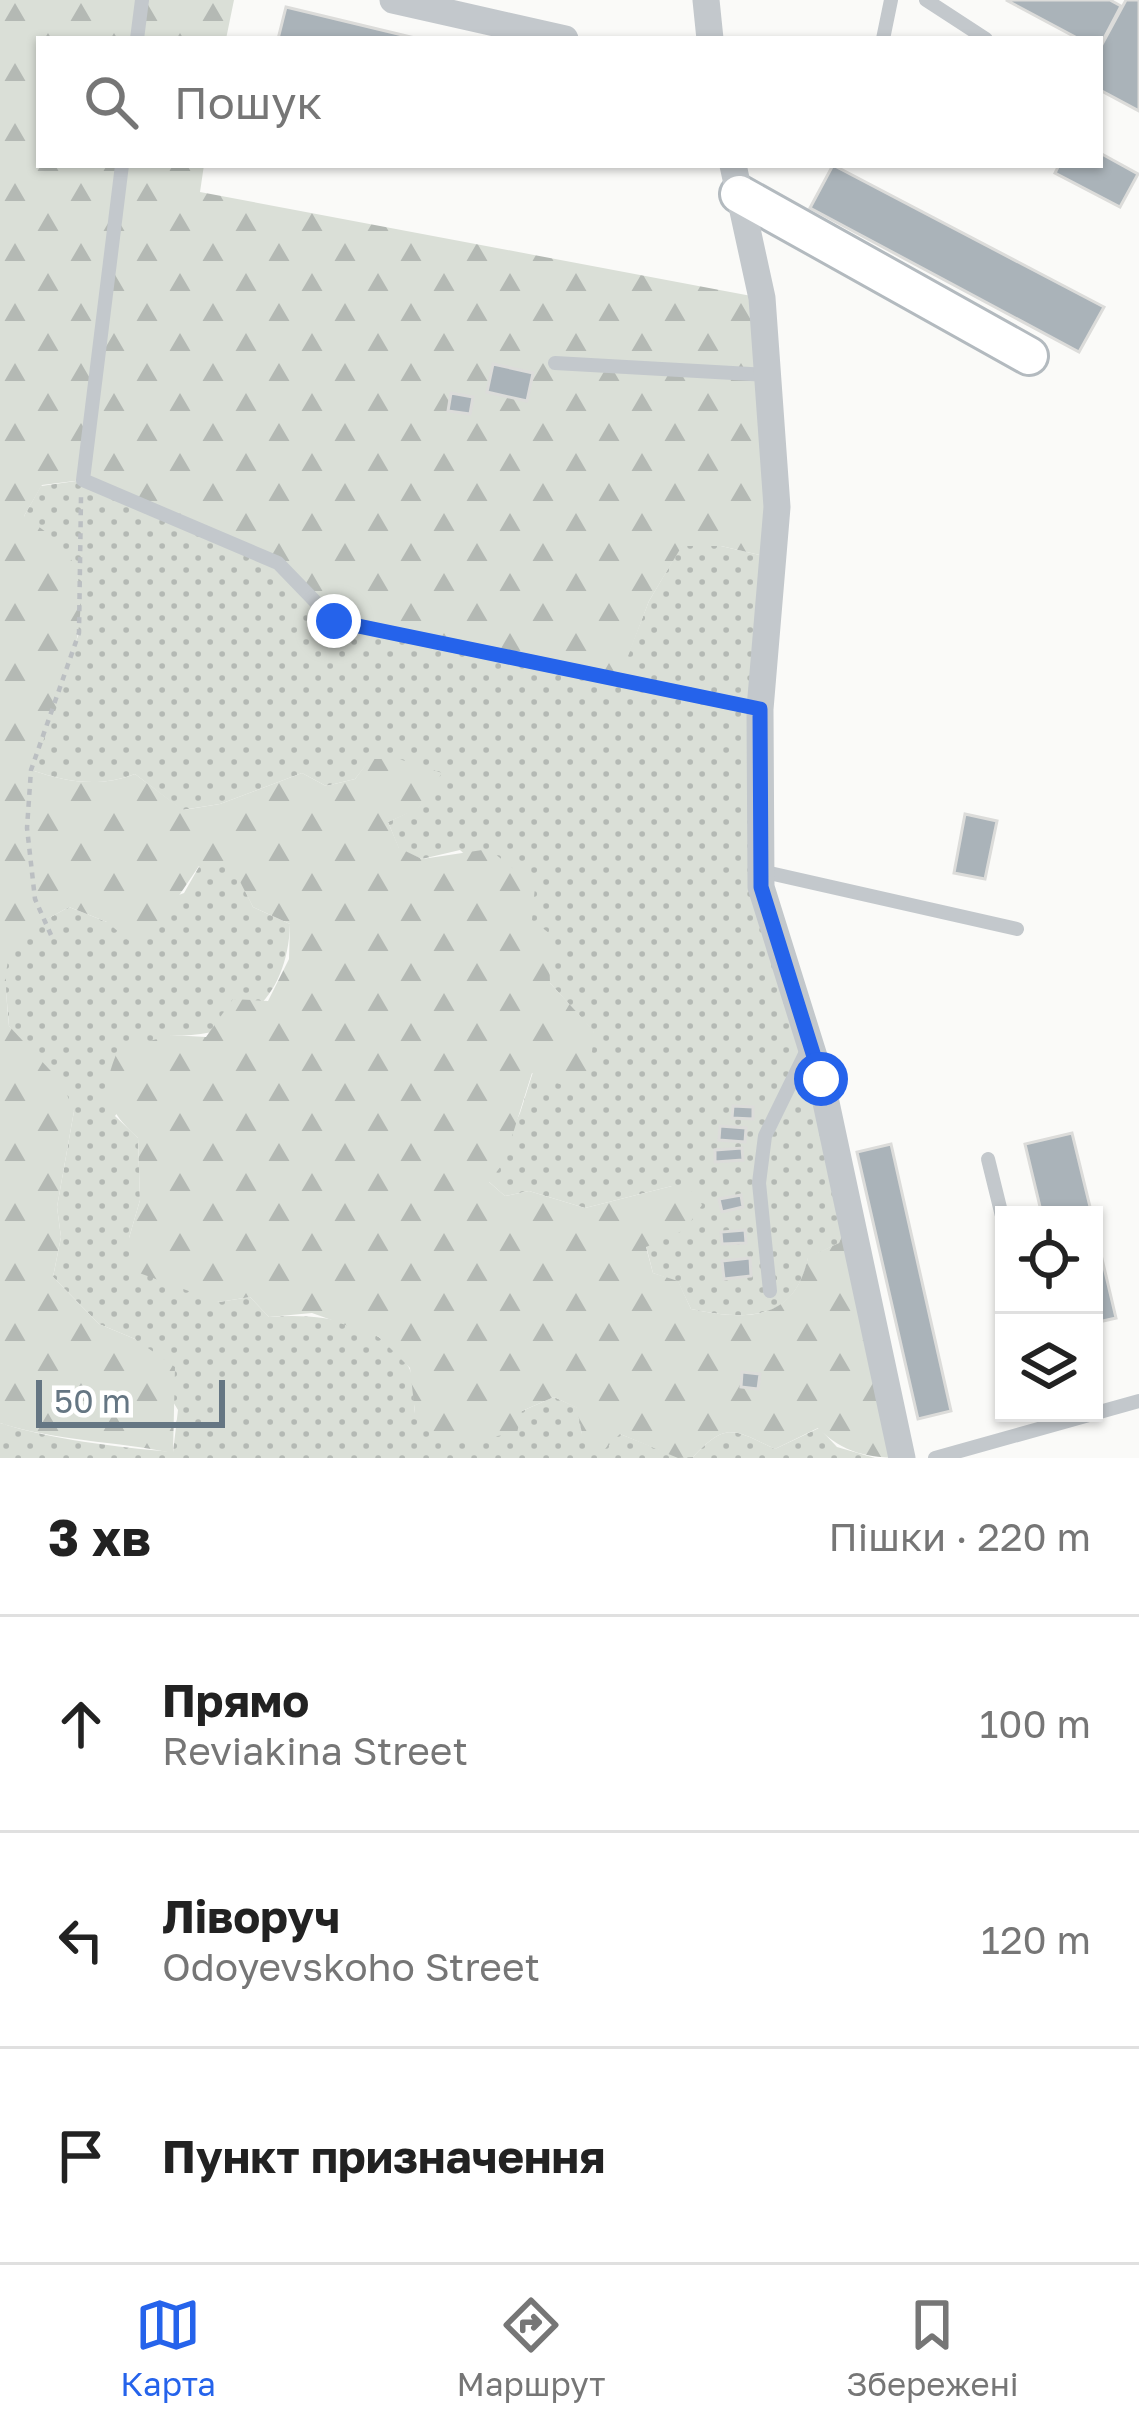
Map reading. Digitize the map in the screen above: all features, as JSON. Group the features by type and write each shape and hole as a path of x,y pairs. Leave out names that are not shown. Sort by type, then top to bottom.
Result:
{"street":[{"path":"393,0 552,36"},
{"path":"706,0 710,36"},
{"path":"736,180 1029,356"},
{"path":"736,180 762,298 777,507 760,709 761,887 810,1044 852,1212 902,1458"}],"lane":[{"path":"137,36 142,0"},
{"path":"884,36 891,0"},
{"path":"926,0 981,36"},
{"path":"122,168 83,480 278,563 334,621 760,709"},
{"path":"555,362 768,375"},
{"path":"761,872 1017,929"},
{"path":"770,1291 759,1183 765,1136 810,1044"},
{"path":"988,1159 1000,1206"},
{"path":"1103,1408 1139,1401"},
{"path":"934,1458 1043,1422"}],"path":[{"path":"51,935 35,899 27,828 29,789 31,770 79,633 77,535 83,480"}],"green space":[{"path":"0,0 234,0 227,36 36,36 36,168 204,168 200,192 762,298 773,558 721,546 682,546 649,601 619,680 334,621 278,563 83,480 42,485 24,516 61,545 75,568 79,625 64,688 31,770 83,782 135,774 183,810 220,804 302,773 326,786 355,779 370,759 399,759 442,773 418,809 388,822 399,848 422,859 489,849 535,886 532,920 549,933 550,983 594,1031 590,1073 572,1089 532,1073 504,1162 489,1182 505,1196 529,1191 585,1208 672,1186 695,1192 702,1205 685,1230 646,1247 653,1273 678,1281 691,1309 731,1315 766,1312 780,1305 802,1278 808,1257 839,1243 852,1212 902,1458 857,1452 818,1428 775,1449 731,1432 714,1438 693,1457 678,1458 620,1434 601,1453 582,1434 577,1408 554,1397 522,1411 517,1433 472,1440 433,1435 415,1413 410,1368 379,1337 312,1313 269,1317 250,1297 219,1302 131,1270 129,1238 140,1200 138,1138 119,1118 109,1098 109,1077 118,1050 171,1035 206,1037 233,999 268,1001 289,959 290,924 253,907 232,866 199,866 159,925 134,945 107,922 69,907 30,930 11,952 7,965 9,1026 62,1083 74,1111 57,1207 61,1237 53,1277 99,1324 135,1339 175,1367 173,1453 42,1434 0,1423"},
{"path":"83,480 618,680 649,601 682,545 721,546 773,558 761,887 852,1212 839,1243 808,1258 802,1279 780,1305 749,1315 691,1309 678,1282 653,1273 646,1246 672,1186 585,1208 529,1191 505,1196 488,1181 520,1113 533,1072 594,1032 550,983 548,962 533,925 491,879 460,850 422,859 399,849 388,822 418,808 441,773 371,759 355,779 326,786 302,773 220,804 182,810 135,774 83,782 31,770 79,633 24,516 41,486"},
{"path":"200,865 233,866 253,907 290,924 287,949 271,992 257,1008 220,1030 171,1035 115,1116 138,1138 140,1200 129,1238 219,1302 250,1297 269,1317 327,1319 381,1338 408,1366 415,1413 522,1411 554,1397 578,1408 582,1434 620,1434 678,1457 693,1457 714,1438 731,1432 775,1449 819,1428 837,1447 875,1458 0,1458 0,1423 63,1438 173,1452 178,1410 135,1339 99,1324 53,1277 61,1237 57,1207 74,1111 9,1026 4,968 7,953 23,932 69,907 107,922 184,893"}],"building":[{"path":"1006,0 1110,0 1121,6 1103,40 1103,36 1073,36"},
{"path":"1126,0 1139,0 1139,111 1103,92 1103,42"},
{"path":"286,7 407,36 279,36"},
{"path":"1103,155 1138,174 1120,207 1055,173 1058,168 1103,168"},
{"path":"831,168 839,168 1104,307 1079,352 810,208"},
{"path":"493,364 533,373 527,401 487,392"},
{"path":"451,393 473,397 470,414 448,411"},
{"path":"965,814 997,821 985,879 954,873"},
{"path":"733,1106 753,1107 753,1119 732,1118"},
{"path":"720,1126 746,1128 745,1142 719,1140"},
{"path":"1072,1133 1090,1206 1040,1206 1025,1144"},
{"path":"891,1144 951,1411 918,1419 857,1152"},
{"path":"742,1148 743,1160 715,1162 715,1150"},
{"path":"741,1195 743,1207 722,1212 719,1199"},
{"path":"745,1230 746,1243 722,1244 721,1232"},
{"path":"750,1258 751,1276 724,1279 722,1261"},
{"path":"1103,1263 1116,1318 1103,1321"},
{"path":"742,1372 760,1374 758,1389 741,1387"}],"route":[{"path":"334,621 760,709 761,887 821,1079"}]}
